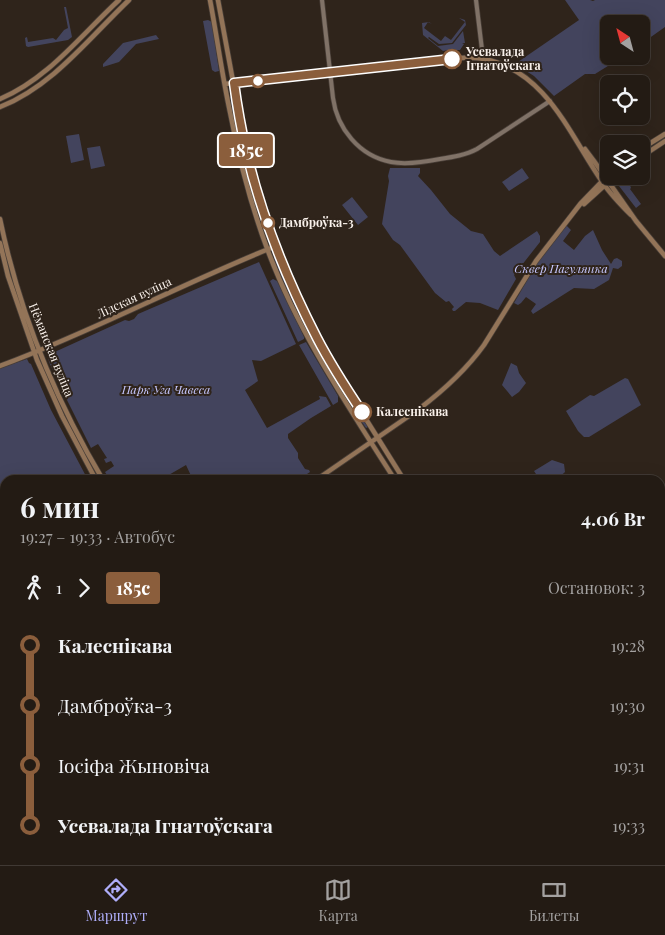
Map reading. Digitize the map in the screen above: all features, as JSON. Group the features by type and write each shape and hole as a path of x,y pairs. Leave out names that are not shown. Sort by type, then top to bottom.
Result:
{"main road":[{"path":"0,99 24,87 44,73 119,0"},
{"path":"0,107 44,82 129,0"},
{"path":"210,0 240,157 267,249 307,339 327,374 392,475"},
{"path":"218,0 246,152 276,246 295,293 317,338 401,475"},
{"path":"89,30 94,34"},
{"path":"225,84 453,58 483,58 518,72 534,84 550,101 572,134 600,170"},
{"path":"650,143 665,134"},
{"path":"650,151 665,141"},
{"path":"323,475 435,397 461,373 486,342 549,242 573,213 600,185"},
{"path":"610,185 631,215 665,256"},
{"name":"Нёманская вуліца","path":"0,220 5,254"},
{"name":"Нёманская вуліца","path":"0,243 37,352 62,416 93,475"},
{"name":"Лідская вуліца","path":"0,366 88,330 276,246"},
{"name":"Нёманская вуліца","path":"37,352 68,416 100,475"}],"street":[{"path":"322,0 336,112 345,132 354,142 371,155 389,162 401,163 461,156 477,149 550,101"},
{"path":"476,0 483,58"}],"green space":[{"path":"565,0 665,0 665,27 650,38 650,15 600,15 600,65 610,65 595,74 585,74 554,96 534,76 515,64 579,20"},
{"path":"64,7 66,7 72,37 68,40 26,46 25,38 27,37 28,42 53,38 56,40 68,28"},
{"path":"459,18 465,20 466,25 452,43 439,44 428,38 438,46 453,44 463,31 465,43 462,43 464,44 460,50 443,51 423,35 422,23 428,22 424,28 441,41 445,36 451,40 465,22"},
{"path":"208,20 212,22 219,71 215,72 212,70 203,21"},
{"path":"156,35 159,39 136,44 119,62 103,67 103,64 123,43"},
{"path":"234,96 241,137 271,237 268,238 239,148 230,97"},
{"path":"79,134 84,160 71,163 66,136"},
{"path":"100,146 105,166 91,169 87,148"},
{"path":"390,168 420,168 418,176 450,214 471,231 483,234 494,251 500,256 537,231 540,236 540,242 514,275 516,279 498,310 480,303 466,302 453,311 454,307 449,301 446,302 435,293 400,245 393,240 382,224"},
{"path":"522,168 529,178 509,191 502,182"},
{"path":"630,185 630,189 641,204 636,208 619,186"},
{"path":"352,197 368,217 358,225 342,205"},
{"name":"Сквер Пагулянка","path":"566,225 571,230 563,241 574,250 585,236 593,230 611,264 617,258 622,261 622,266 618,269 613,268 609,280 594,289 574,288 533,314 531,311 536,304 526,297 518,305 514,303 537,263"},
{"path":"276,256 295,301 318,344 368,427 366,428 330,376 291,300 273,258"},
{"name":"Парк Уга Чавеса","path":"259,262 296,344 261,361 252,360 258,381 245,390 267,428 320,399 319,396 326,397 331,406 288,434 288,438 298,453 298,458 305,469 310,472 306,475 191,475 186,465 169,475 107,475 105,472 114,466 111,461 106,463 104,459 107,458 98,444 91,448 49,362 48,355 125,320 134,319 138,314"},
{"path":"273,279 277,281 283,292 304,337 304,339 298,342 270,281"},
{"path":"306,342 338,396 338,402 333,405 299,345"},
{"path":"27,359 31,364 51,410 85,475 0,475 0,368"},
{"path":"511,363 517,366 519,373 526,383 512,397 502,385"},
{"path":"625,378 628,379 641,405 589,437 584,437 578,431 566,411 590,395 594,396"},
{"path":"552,460 564,464 565,472 562,475 537,475 534,471"}],"bus line":[{"name":"185с","path":"362,412 317,338 286,272 257,191 246,152 234,83 452,59"}],"place":[{"name":"Усевалада Ігнатоўскага","path":"452,59"},
{"name":"Дамброўка-3","path":"268,223"},
{"name":"Калеснікава","path":"362,412"}]}
